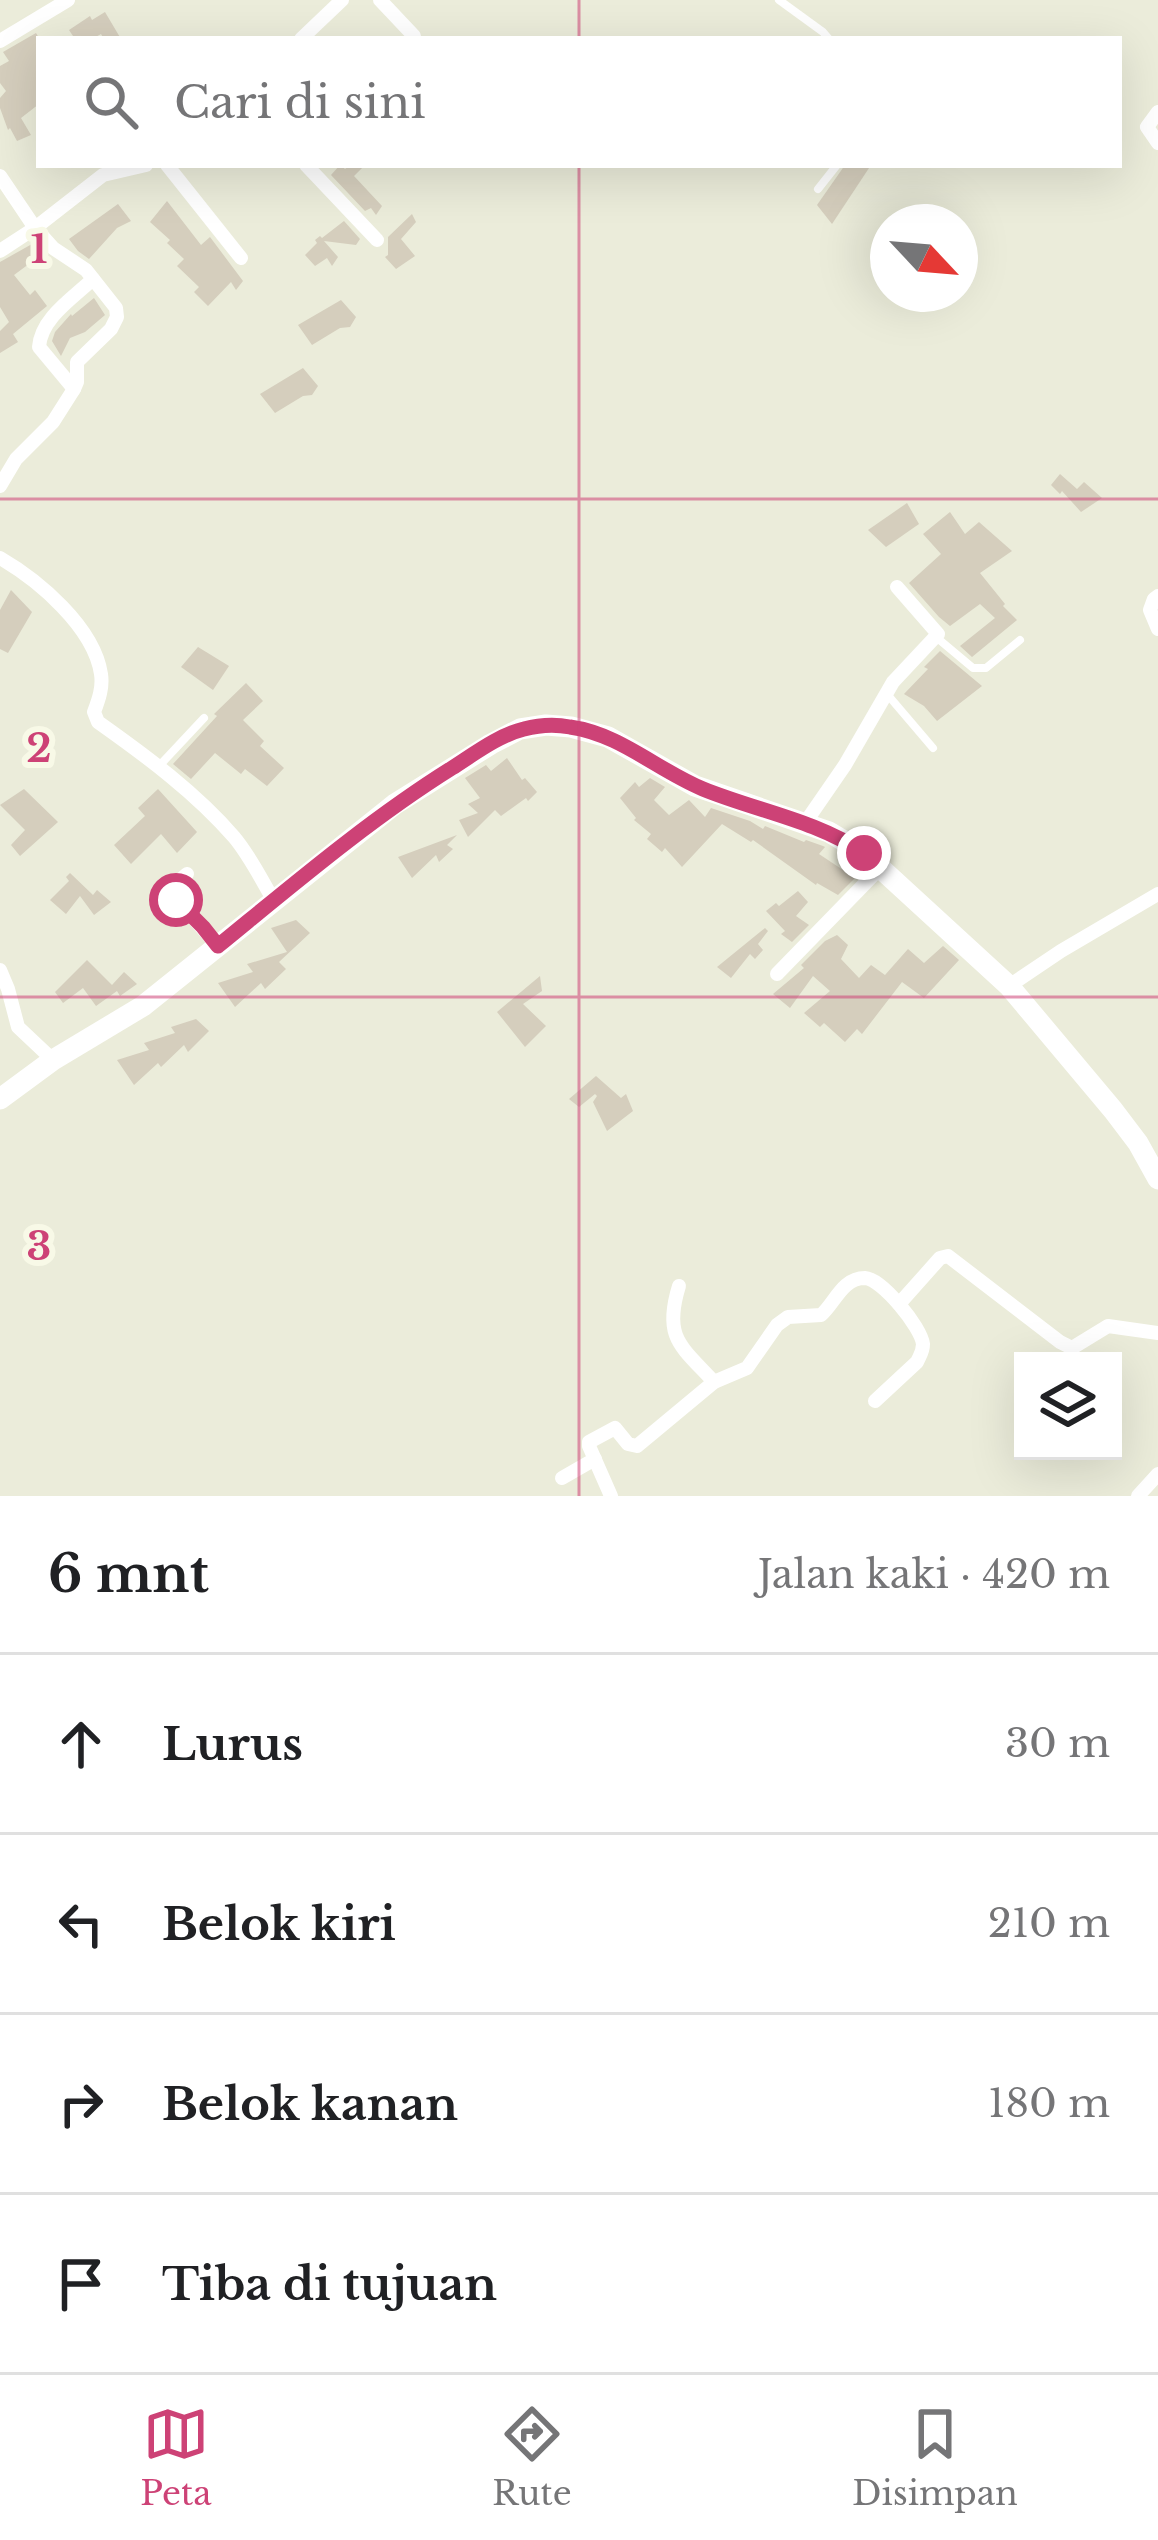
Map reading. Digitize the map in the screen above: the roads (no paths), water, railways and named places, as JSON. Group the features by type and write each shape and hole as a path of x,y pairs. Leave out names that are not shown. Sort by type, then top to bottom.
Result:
{"street":[{"path":"0,41 68,0"},
{"path":"305,36 342,0"},
{"path":"380,0 414,36"},
{"path":"1158,112 1147,127 1158,143"},
{"path":"0,251 103,175 133,168"},
{"path":"169,168 241,258"},
{"path":"310,168 377,240"},
{"path":"0,176 35,229 52,248 86,270 116,308 117,317 77,362 74,389 53,422 16,459 0,486"},
{"path":"74,389 39,347 40,334 93,278"},
{"path":"0,558 61,604 97,660 102,677 95,718 158,767 236,841 274,901"},
{"path":"805,823 893,682 937,638 937,631 897,587"},
{"path":"1158,596 1150,610 1158,629"},
{"path":"0,1099 53,1060 143,1006 394,804 491,744 520,729 546,725 608,737 695,786 846,841 881,867 1009,986 1138,1143 1158,1179"},
{"path":"777,974 881,867"},
{"path":"187,874 174,885 172,895 218,946"},
{"path":"1009,986 1158,894"},
{"path":"0,970 18,1027 53,1060"},
{"path":"899,1304 940,1258 948,1256 1072,1348 1108,1326 1156,1336"},
{"path":"611,1496 589,1444 615,1428 628,1444 637,1446 714,1382 747,1368 777,1325 788,1318 821,1315 847,1284 868,1278 899,1304 923,1347 916,1362 875,1401"},
{"path":"679,1286 672,1327 683,1348 714,1382"},
{"path":"562,1478 595,1459"},
{"path":"1138,1496 1158,1474"}],"lane":[{"path":"779,0 827,36"},
{"path":"818,189 835,168"},
{"path":"937,638 980,670 1020,640"},
{"path":"887,694 933,748"},
{"path":"158,767 204,718"}]}
